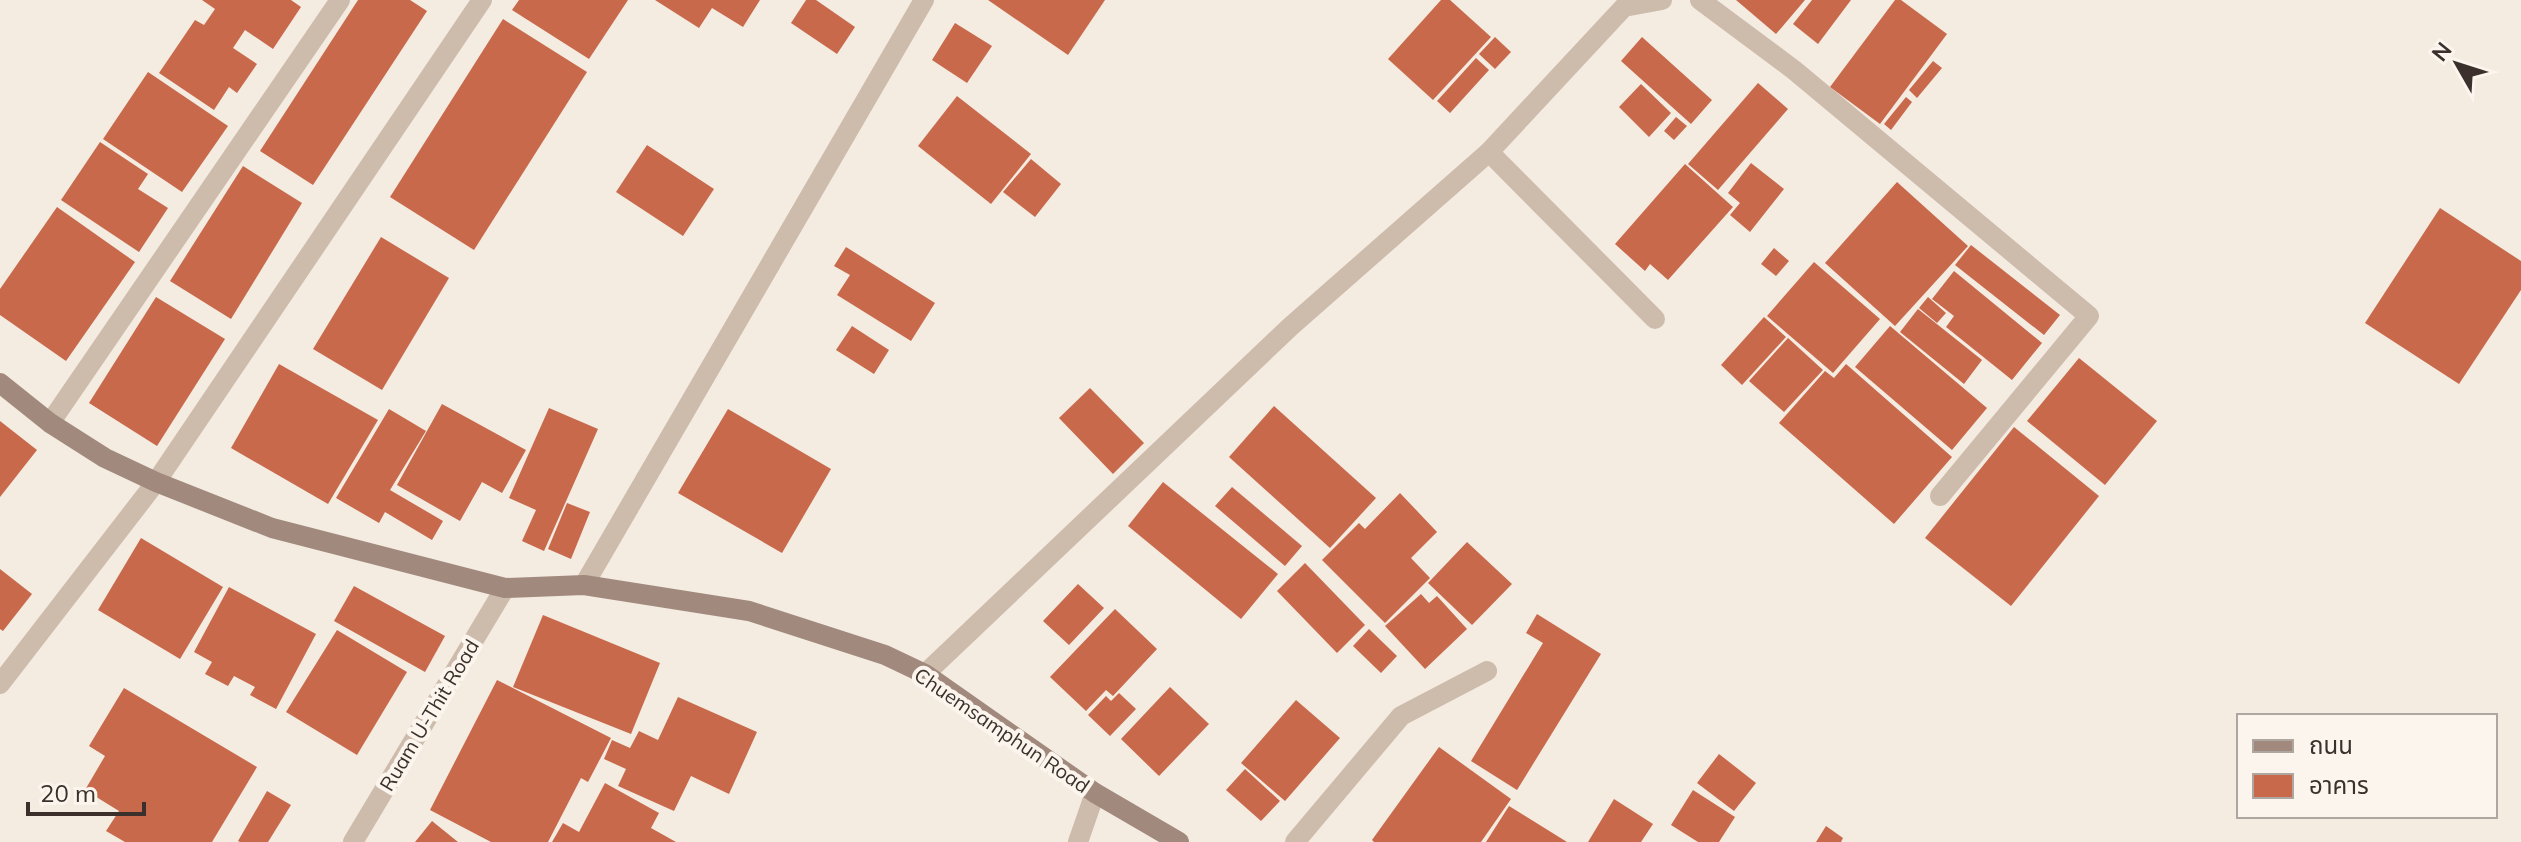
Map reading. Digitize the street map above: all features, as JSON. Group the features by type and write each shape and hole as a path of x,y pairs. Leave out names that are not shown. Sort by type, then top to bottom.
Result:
{"street":[{"path":"50,423 340,0"},
{"path":"0,684 156,482 482,0"},
{"path":"584,585 924,0"},
{"path":"925,674 1290,327 1489,152 1624,7 1662,0"},
{"path":"1700,0 1794,70 2089,316 1940,496"},
{"path":"1489,152 1655,319"},
{"name":"Chuemsamphun Road","path":"0,383 50,423 105,458 156,482 272,528 505,588 584,585 749,611 885,655 925,674 1095,793 1179,842"},
{"name":"Ruam U-Thit Road","path":"353,842 505,588"},
{"path":"1295,842 1401,716 1487,671"},
{"path":"1078,842 1095,793"}],"building":[{"path":"202,0 291,0 301,7 273,49 245,30 233,48 257,64 237,93 229,87 214,110 159,73 195,20 204,25 215,9"},
{"path":"358,0 410,0 427,11 313,185 260,151"},
{"path":"519,0 628,0 589,59 512,10"},
{"path":"655,0 760,0 743,27 712,8 699,28"},
{"path":"806,0 816,0 855,27 837,54 791,23"},
{"path":"988,0 1105,0 1068,55"},
{"path":"1441,0 1450,0 1491,37 1433,100 1388,59"},
{"path":"1736,0 1805,0 1776,34"},
{"path":"1812,0 1851,0 1818,44 1793,24"},
{"path":"1895,0 1901,0 1947,34 1880,124 1830,87"},
{"path":"503,19 587,72 474,250 390,197"},
{"path":"955,23 992,46 967,83 932,60"},
{"path":"1495,37 1511,52 1495,69 1479,54"},
{"path":"1642,37 1712,100 1691,124 1621,61"},
{"path":"1476,58 1489,70 1450,113 1437,101"},
{"path":"1933,61 1942,68 1917,98 1909,90"},
{"path":"148,72 228,126 182,192 103,139"},
{"path":"1758,83 1788,109 1718,190 1688,164"},
{"path":"1641,84 1671,113 1649,137 1619,107"},
{"path":"957,96 1031,154 991,204 918,146"},
{"path":"1906,97 1912,102 1891,130 1884,124"},
{"path":"1676,117 1687,126 1674,140 1664,131"},
{"path":"100,142 148,174 138,189 168,208 139,252 61,200"},
{"path":"647,145 714,189 683,236 616,192"},
{"path":"1031,159 1061,184 1035,217 1003,192"},
{"path":"1751,163 1784,189 1750,232 1730,215 1740,203 1728,193"},
{"path":"1685,164 1733,207 1668,280 1650,264 1645,271 1615,244"},
{"path":"243,166 302,203 231,319 170,281"},
{"path":"1897,182 1968,246 1895,326 1825,263"},
{"path":"57,207 135,262 66,361 0,315 0,289"},
{"path":"2440,208 2521,261 2521,290 2459,384 2365,323"},
{"path":"381,237 449,278 382,390 313,349"},
{"path":"1971,245 2060,315 2044,335 1955,265"},
{"path":"846,247 935,303 911,341 837,295 850,275 834,266"},
{"path":"1774,248 1789,261 1776,276 1761,264"},
{"path":"1814,262 1880,319 1833,373 1767,316"},
{"path":"1954,271 2042,343 2012,380 1946,327 1954,316 1932,299"},
{"path":"156,297 225,339 157,446 89,403"},
{"path":"1928,297 1946,313 1937,323 1919,308"},
{"path":"1918,309 1982,360 1964,384 1900,332"},
{"path":"1764,317 1786,337 1742,385 1721,365"},
{"path":"852,326 889,350 874,374 836,350"},
{"path":"1890,326 1987,408 1952,450 1855,367"},
{"path":"1788,338 1823,370 1784,412 1749,381"},
{"path":"2079,358 2157,421 2105,485 2027,421"},
{"path":"279,364 378,420 328,504 231,448"},
{"path":"1846,364 1952,457 1894,524 1779,423 1825,371 1834,378"},
{"path":"1090,388 1144,443 1113,474 1059,418"},
{"path":"442,404 526,450 502,493 482,482 460,521 397,485"},
{"path":"1274,406 1376,498 1330,548 1229,457"},
{"path":"549,408 598,429 544,551 522,541 536,510 509,498"},
{"path":"389,409 426,431 390,490 443,521 432,540 385,512 379,523 336,498"},
{"path":"728,409 831,469 782,553 678,493"},
{"path":"0,421 37,450 0,497"},
{"path":"2014,427 2099,496 2011,606 1925,538"},
{"path":"1163,482 1278,574 1241,619 1128,526"},
{"path":"1232,487 1302,546 1285,566 1215,506"},
{"path":"1400,493 1437,532 1411,558 1430,578 1385,623 1322,560 1359,523 1365,529"},
{"path":"567,503 590,512 571,559 548,549"},
{"path":"141,538 223,587 180,659 98,610"},
{"path":"1467,542 1512,584 1472,625 1428,583"},
{"path":"1305,563 1365,625 1337,653 1277,591"},
{"path":"0,569 32,594 3,631 0,629"},
{"path":"1078,584 1104,608 1069,645 1043,621"},
{"path":"354,586 445,636 425,672 334,621"},
{"path":"229,587 316,634 276,709 250,695 255,687 234,676 228,686 205,674 212,662 194,652"},
{"path":"1421,594 1429,603 1437,596 1467,629 1425,669 1385,626"},
{"path":"1115,609 1157,649 1113,696 1106,690 1086,711 1050,677"},
{"path":"1537,614 1601,654 1517,790 1471,761 1543,643 1526,633"},
{"path":"543,615 660,663 631,734 513,687"},
{"path":"1369,629 1397,656 1381,673 1353,646"},
{"path":"337,630 407,672 357,755 286,712"},
{"path":"497,680 611,738 588,782 581,778 548,842 491,842 430,810"},
{"path":"1170,687 1209,724 1159,776 1121,739"},
{"path":"124,688 257,767 212,842 125,842 106,831 119,811 85,790 105,756 89,746"},
{"path":"1119,693 1136,709 1110,736 1088,715 1106,696 1111,701"},
{"path":"678,697 757,732 729,794 691,776 674,811 618,786 626,769 604,759 612,740 630,748 639,731 658,740"},
{"path":"1296,700 1340,738 1285,801 1241,763"},
{"path":"1439,747 1511,799 1481,842 1374,842 1372,840"},
{"path":"1719,754 1756,783 1734,811 1697,783"},
{"path":"1245,769 1280,801 1261,821 1226,790"},
{"path":"605,783 659,813 651,828 676,842 552,842 563,823 579,832"},
{"path":"1693,790 1735,817 1719,842 1698,842 1671,825"},
{"path":"267,791 291,805 268,842 238,841"},
{"path":"1614,799 1653,824 1641,842 1588,842"},
{"path":"1509,806 1567,842 1486,842"},
{"path":"432,821 458,842 415,842"},
{"path":"1826,826 1843,838 1841,842 1816,842"}]}
